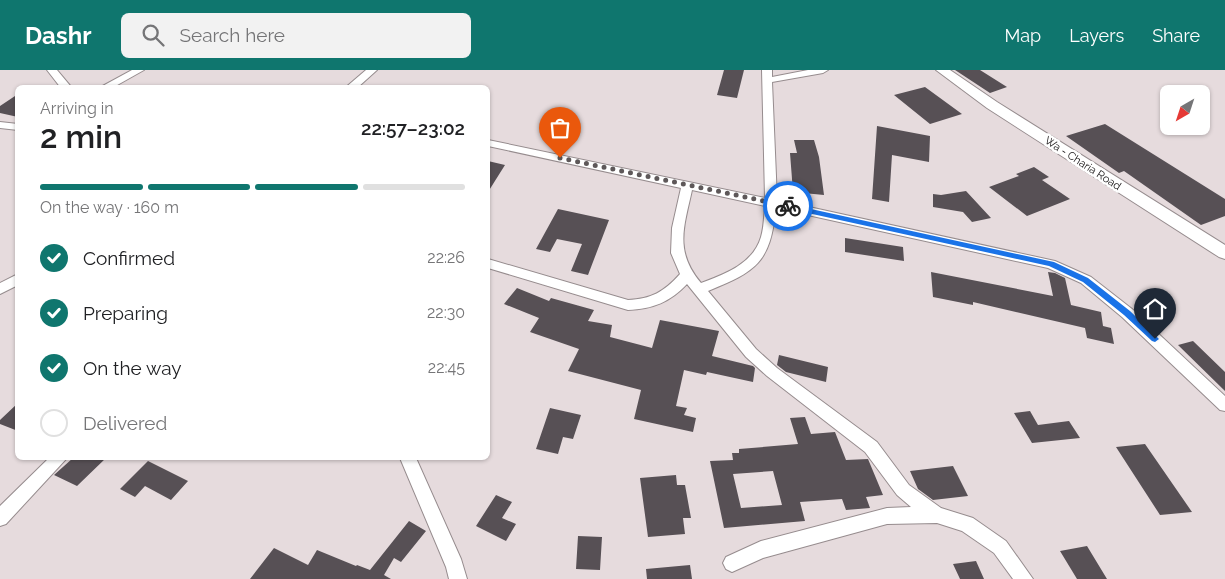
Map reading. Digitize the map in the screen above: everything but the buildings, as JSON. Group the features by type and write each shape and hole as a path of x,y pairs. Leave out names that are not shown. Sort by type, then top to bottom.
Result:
{"street":[{"path":"52,70 64,85"},
{"path":"110,85 139,70"},
{"path":"354,85 372,70"},
{"path":"699,289 734,275 750,264 759,253 767,237 771,203 768,75 823,70"},
{"name":"Wa - Charia Road","path":"942,70 992,105 1225,253"},
{"path":"0,125 15,126"},
{"path":"490,143 687,184 1051,264 1086,280 1127,313 1225,405"},
{"path":"687,184 678,228 677,253 687,274 751,353 772,372 854,432 870,447 903,490 918,503 937,515 967,524 1000,548 1024,579"},
{"path":"490,265 628,305 646,304 661,300 669,295 687,274"},
{"path":"0,289 15,281"},
{"path":"0,518 57,460"},
{"path":"409,460 455,565 458,579"},
{"path":"732,563 761,550 887,516 937,515"}],"way so far":[{"path":"560,158 788,206"}],"route":[{"path":"788,206 1051,264 1086,280 1127,313 1155,339"}]}
